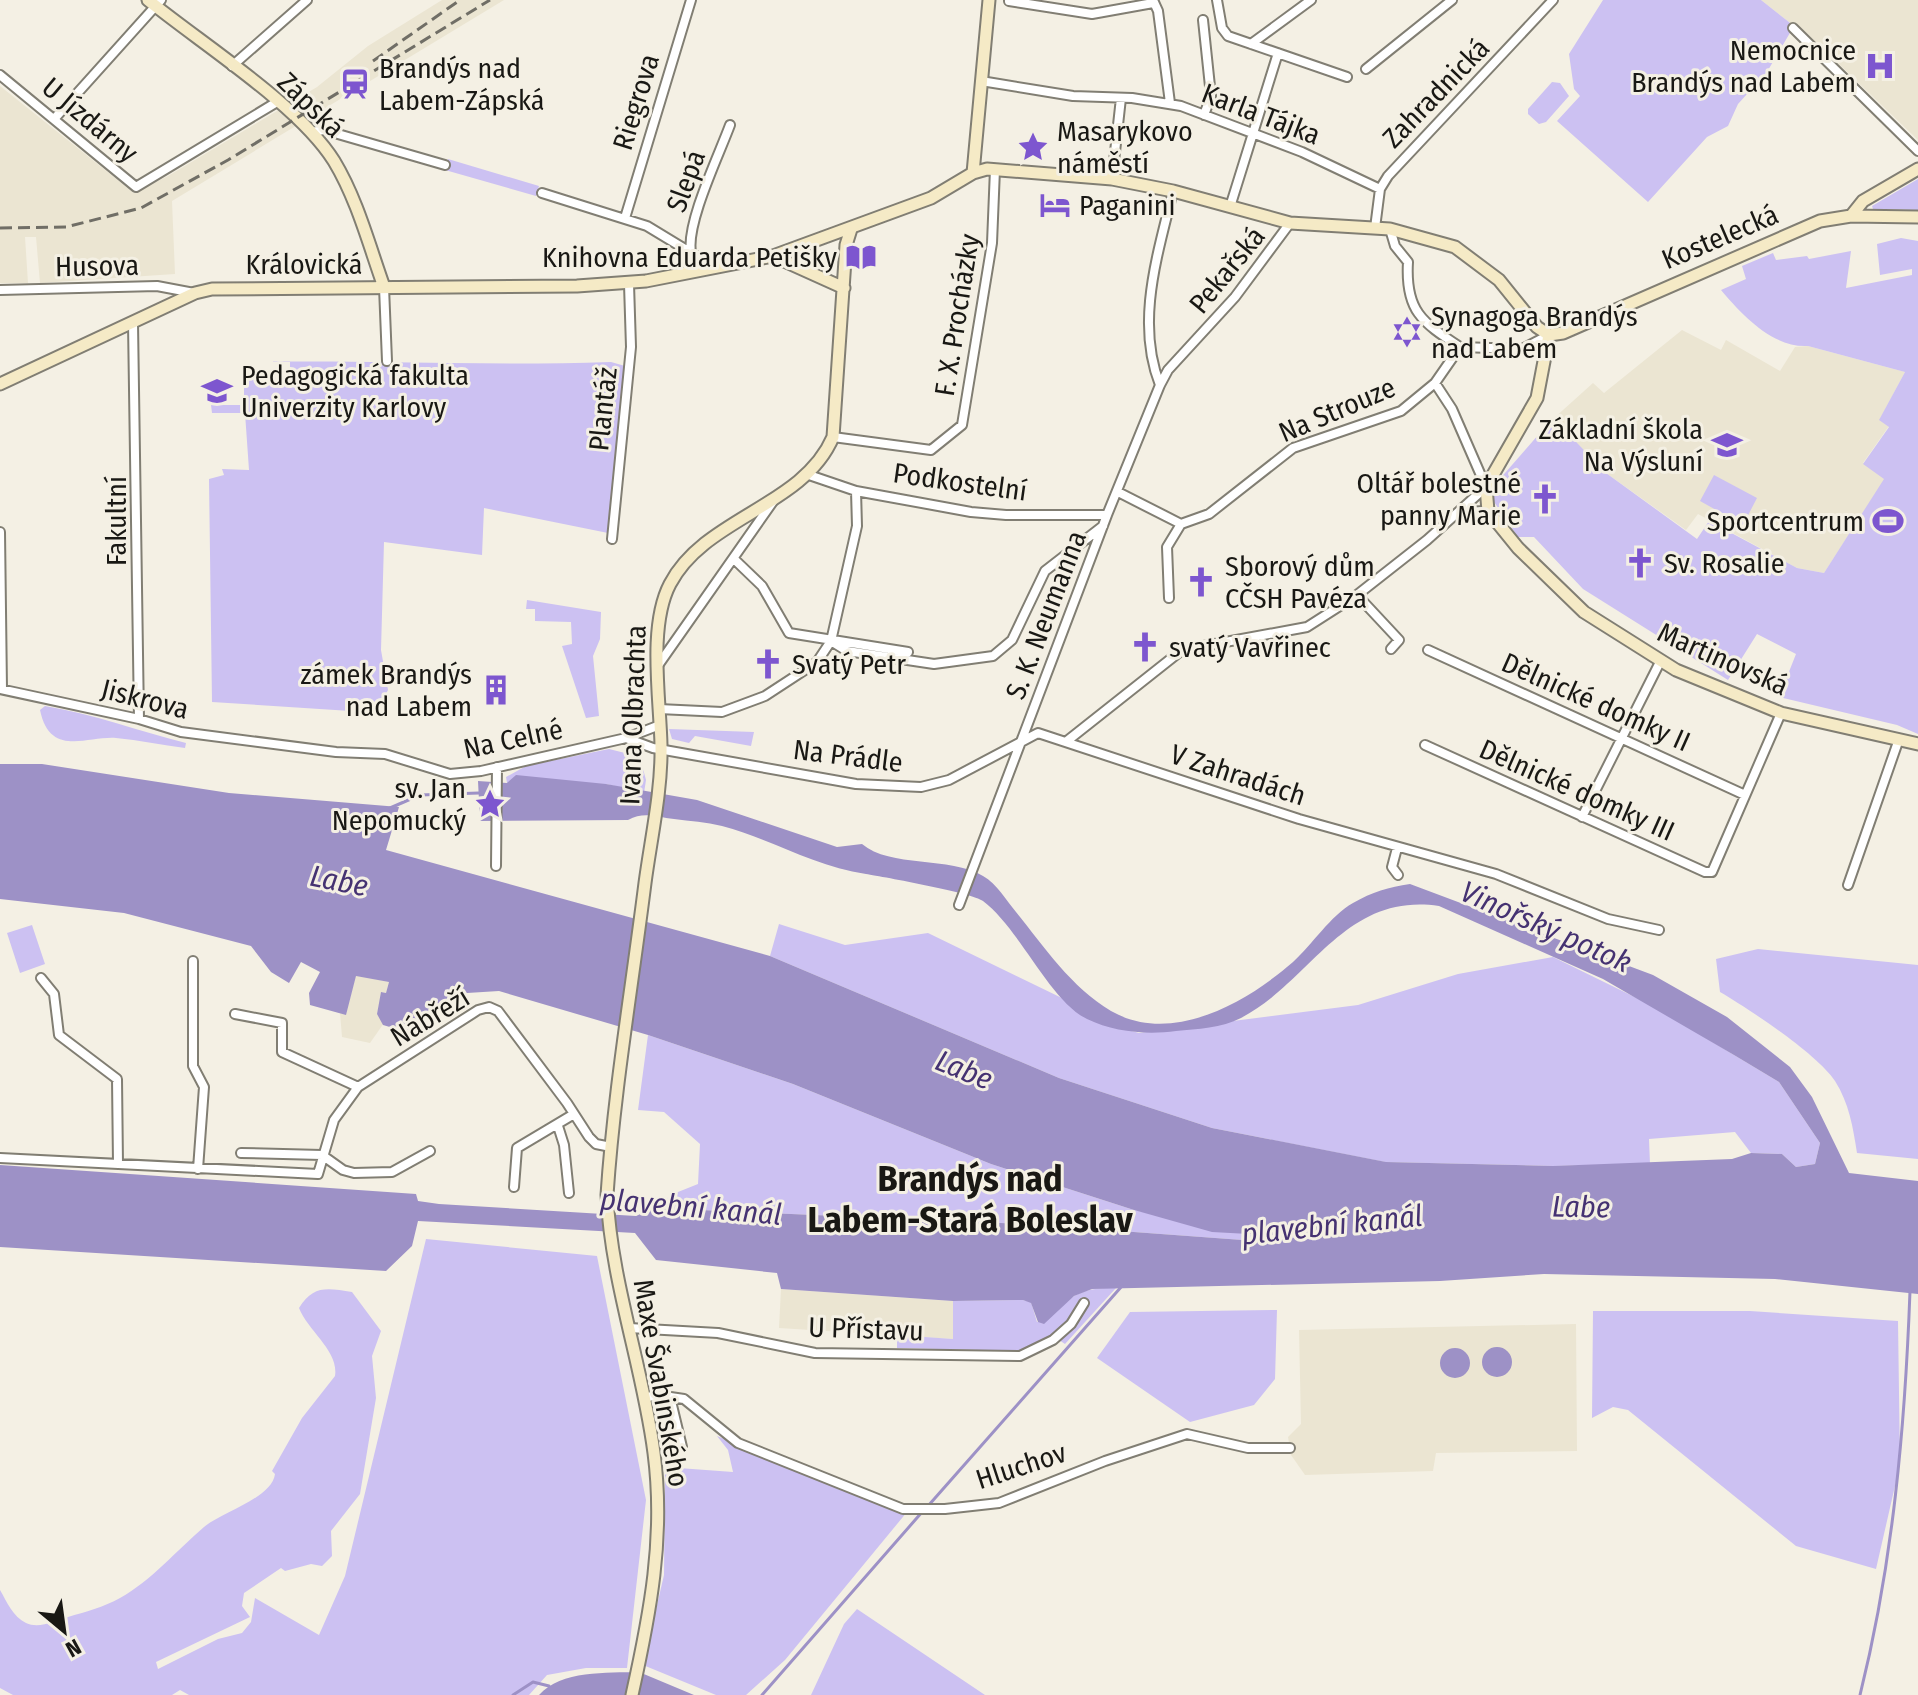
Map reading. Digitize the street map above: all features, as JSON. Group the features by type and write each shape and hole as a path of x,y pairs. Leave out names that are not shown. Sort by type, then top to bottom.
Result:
{"main road":[{"path":"973,173 989,0"},
{"name":"Zápská","path":"155,2 311,132 336,164 384,287"},
{"path":"851,229 931,198 973,173 995,169 1117,181 1173,191 1290,223 1390,229 1464,252 1499,280 1537,327 1549,335 1537,398 1486,487 1488,511"},
{"path":"1851,216 1863,201 1918,169"},
{"name":"Kostelecká","path":"1549,335 1563,333 1811,224 1851,216 1918,217"},
{"name":"Královická","path":"0,384 195,293 221,289 629,284 773,256 851,229"},
{"name":"Ivana Olbrachta","path":"619,1079 658,786 661,748 658,625 671,581 715,538 809,475 823,461 833,437 851,229"},
{"path":"773,256 844,288"},
{"name":"Martinovská","path":"1488,511 1518,548 1584,612 1660,662 1781,713 1918,744"},
{"name":"Maxe Švabinského","path":"619,1079 607,1203 654,1452 658,1514 656,1571 632,1695"}],"street":[{"path":"232,66 307,0"},
{"name":"Riegrova","path":"625,218 691,0"},
{"path":"1217,0 1222,28 1228,36 1347,77"},
{"path":"1251,44 1311,0"},
{"path":"1366,69 1451,4 1452,0"},
{"name":"Zahradnická","path":"1375,228 1380,189 1388,176 1553,0"},
{"path":"1009,1 1092,14 1153,1 1158,11 1170,103"},
{"path":"55,118 155,2"},
{"path":"1203,20 1211,96 1204,115"},
{"path":"1793,28 1918,151"},
{"path":"1230,207 1278,53"},
{"name":"U Jízdárny","path":"0,75 136,187 277,102"},
{"path":"981,81 1073,96 1121,98 1117,181"},
{"name":"Karla Tájka","path":"1121,98 1170,103 1252,133 1380,189"},
{"name":"Slepá","path":"691,252 689,241 730,125"},
{"path":"311,132 324,130 445,165"},
{"name":"F. X. Procházky","path":"833,437 931,450 962,425 992,243 995,169"},
{"path":"1160,385 1150,353 1148,330 1161,239 1173,191"},
{"path":"542,193 647,226 713,266"},
{"name":"Pekařská","path":"1160,385 1185,349 1235,297 1290,223"},
{"path":"1390,229 1395,246 1408,262 1410,296 1419,317 1460,347 1522,349 1549,335"},
{"name":"Plantáž","path":"612,539 631,347 629,284"},
{"name":"Husova","path":"0,290 157,286 195,293"},
{"path":"384,287 387,361"},
{"name":"Fakultní","path":"133,323 139,719"},
{"name":"Na Strouze","path":"1181,524 1209,514 1293,448 1390,417 1435,383 1460,347"},
{"path":"1067,741 1182,650 1307,627 1357,595 1486,487 1452,409 1435,383"},
{"name":"S. K. Neumanna","path":"959,905 1107,515 1160,385"},
{"name":"Podkostelní","path":"809,475 856,491 1006,515 1107,515"},
{"path":"659,709 722,712 765,696 817,662 831,641 857,526 856,491"},
{"path":"1118,492 1181,524 1167,547 1169,598"},
{"path":"659,664 777,497"},
{"path":"1458,512 1488,511"},
{"path":"831,641 847,651 934,664 993,656 1012,640 1045,571 1103,526"},
{"path":"0,532 1,689"},
{"path":"734,559 762,586 789,633 908,652"},
{"path":"1357,595 1399,640 1391,649"},
{"name":"Dělnické domky II","path":"1428,650 1745,795"},
{"path":"1582,817 1660,662"},
{"name":"Jiskrova","path":"1,689 139,719 181,732 280,746"},
{"path":"1745,795 1781,713"},
{"name":"Na Celné","path":"280,746 385,754 450,774 497,767 626,738 660,725"},
{"name":"V Zahradách","path":"1021,741 1038,733 1067,741 1397,848 1496,874 1608,919 1659,930"},
{"name":"Na Prádle","path":"626,738 661,748 856,784 921,787 949,780 1021,741"},
{"path":"1848,885 1899,739"},
{"name":"Dělnické domky III","path":"1425,745 1712,872 1745,795"},
{"path":"496,866 497,767"},
{"path":"1397,848 1392,867 1398,875"},
{"path":"193,961 193,1066 204,1087 198,1169"},
{"path":"41,978 54,994 59,1035 117,1079 118,1164"},
{"name":"Nábřeží","path":"322,1155 334,1120 358,1087 478,1010 489,1007 498,1011 593,1142 611,1147"},
{"path":"235,1014 282,1023 282,1052 358,1087"},
{"path":"514,1187 517,1148 574,1114"},
{"path":"558,1126 564,1145 569,1193"},
{"path":"241,1153 322,1155 343,1170 354,1173 392,1172 430,1151"},
{"path":"0,1158 318,1174 322,1155"},
{"name":"U Přístavu","path":"629,1328 718,1333 815,1353 1020,1356 1053,1340 1071,1324 1084,1303"},
{"path":"670,1397 682,1447"},
{"name":"Hluchov","path":"644,1398 684,1399 738,1443 903,1509 999,1503 1105,1461 1187,1434 1248,1448 1290,1448"}],"shaded area":[{"path":"442,0 504,0 172,201 175,274 40,283 36,237 25,237 28,283 0,283 0,86 134,193 317,87 368,46"},
{"path":"1603,0 1761,0 1794,26 1767,72 1738,104 1728,126 1707,137 1648,202 1557,121 1580,96 1574,89 1569,54"},
{"name":"Nemocnice Brandýs nad Labem","path":"1761,0 1918,0 1918,140 1797,24 1794,26"},
{"path":"1552,82 1560,83 1569,96 1546,122 1539,124 1528,114 1528,109"},
{"path":"448,159 539,186 536,196 445,170"},
{"path":"1918,179 1918,210 1873,209 1872,206"},
{"path":"1901,238 1918,241 1918,734 1897,725 1779,697 1796,654 1757,634 1728,680 1583,589 1534,537 1518,537 1492,499 1491,489 1553,418 1606,473 1697,539 1709,521 1797,568 1824,573 1884,479 1863,464 1889,427 1879,420 1905,372 1783,342 1759,328 1721,290 1746,279 1742,266 1773,253 1776,260 1807,256 1809,259 1851,251 1846,288 1912,275 1912,269 1880,275 1877,244"},
{"name":"Základní škola Na Výsluní","path":"1682,330 1721,350 1726,340 1780,371 1795,347 1808,346 1905,372 1880,419 1889,426 1863,463 1885,479 1824,573 1797,568 1698,514 1686,530 1606,473 1553,419 1593,383 1604,393"},
{"path":"290,361 611,362 625,366 608,533 484,508 482,555 384,542 381,650 388,690 378,708 367,708 366,712 212,702 209,479 224,475 222,469 249,470 245,413 212,413 211,405 244,405 244,377 290,377"},
{"path":"1714,475 1757,498 1743,525 1700,501"},
{"path":"527,600 601,612 600,639 593,656 599,716 586,718 562,646 572,644 571,622 535,621 535,609 526,609"},
{"path":"45,706 186,743 185,748 116,738 61,739 45,725 40,710"},
{"path":"669,729 754,732 751,746 695,736 689,743 672,739"},
{"path":"609,749 625,753 642,765 646,780 644,793 606,784 507,783 506,777 526,766"},
{"path":"779,924 845,945 928,933 1066,1000 1086,1018 1139,1033 1358,1005 1458,974 1553,957 1651,1005 1779,1082 1820,1143 1815,1164 1796,1167 1782,1154 1751,1153 1735,1132 1649,1139 1650,1164 1553,1166 1385,1162 1212,1128 1059,1078 770,956"},
{"path":"32,925 45,964 20,973 7,933"},
{"path":"1758,949 1918,965 1918,1159 1857,1153 1847,1107 1840,1089 1826,1070 1782,1033 1720,992 1716,959"},
{"path":"356,975 389,982 386,993 382,992 377,1014 384,1023 370,1043 342,1037 340,1013 346,1014"},
{"path":"648,1035 793,1084 991,1164 1134,1210 1257,1236 1321,1237 1256,1241 1025,1224 654,1208 673,1194 698,1184 700,1144 664,1112 638,1110"},
{"path":"426,1239 597,1256 646,1500 627,1668 586,1668 547,1675 529,1695 189,1695 180,1690 172,1695 13,1695 0,1688 0,1590 14,1613 31,1625 47,1624 101,1607 131,1591 204,1527 256,1497 272,1483 275,1474 272,1471 302,1418 335,1376 328,1350 299,1308 310,1295 328,1289 352,1292 381,1331 372,1356 376,1398 360,1494 331,1531 332,1556 322,1566 311,1564 285,1571 281,1568 244,1593 242,1606 250,1617 156,1662 158,1669 218,1639 242,1633 251,1622 255,1598 319,1635 345,1576"},
{"path":"1116,1288 1065,1344 1053,1336 1021,1351 897,1348 897,1335 953,1339 953,1301 1031,1302 1037,1322 1048,1318 1081,1293"},
{"path":"781,1289 953,1301 953,1339 779,1328"},
{"path":"1277,1310 1275,1379 1254,1405 1190,1422 1097,1358 1130,1312"},
{"path":"1593,1311 1750,1311 1898,1321 1900,1464 1876,1569 1796,1546 1628,1410 1613,1407 1592,1418"},
{"path":"1576,1324 1577,1451 1436,1453 1433,1471 1305,1475 1291,1455 1288,1437 1301,1424 1299,1330"},
{"path":"717,1436 907,1512 785,1660 746,1695 716,1695 643,1665 664,1575 665,1467 733,1472 728,1450"},
{"path":"857,1609 985,1695 811,1695 844,1624"}],"water":[{"path":"0,764 42,764 229,793 399,807 386,850 770,956 1059,1078 1212,1128 1386,1162 1553,1166 1732,1159 1751,1153 1782,1154 1796,1167 1815,1164 1820,1143 1779,1082 1603,979 1439,906 1406,905 1378,912 1353,926 1266,1002 1234,1021 1192,1030 1131,1031 1108,1027 1073,1010 1047,981 997,913 976,898 847,870 722,826 704,823 645,815 628,820 480,821 478,781 507,783 516,775 606,784 697,800 837,847 862,844 888,856 969,870 988,879 997,888 1059,966 1083,990 1111,1011 1134,1021 1159,1024 1208,1015 1231,1004 1293,962 1345,909 1374,893 1410,884 1653,975 1727,1017 1790,1067 1812,1097 1849,1173 1918,1181 1918,1294 1775,1279 1544,1274 1440,1281 1092,1289 1074,1296 1044,1324 1038,1322 1031,1303 1023,1300 953,1301 781,1289 777,1273 656,1260 635,1233 418,1221 412,1246 386,1271 0,1247 0,1165 416,1194 418,1201 439,1204 636,1216 654,1208 1025,1224 1256,1241 1306,1237 1212,1232 1134,1210 991,1164 793,1084 648,1035 499,991 467,993 407,1032 383,1025 377,1014 381,992 386,993 389,982 356,976 346,1015 310,1005 309,993 320,972 301,962 289,983 271,972 251,946 124,913 0,899"},
{"path":"1497,1347 1508,1351 1512,1362 1508,1373 1497,1377 1486,1373 1482,1362 1486,1351"},
{"path":"1455,1348 1466,1352 1470,1363 1466,1374 1455,1378 1444,1374 1440,1363 1444,1352"},
{"path":"639,1672 694,1695 539,1695 559,1681 572,1677"}],"waterway":[{"path":"390,808 420,795 479,793"},
{"path":"928,1506 1122,1286"},
{"path":"1860,1695 1881,1595 1896,1494 1910,1291"},
{"path":"762,1695 923,1511"},
{"path":"513,1695 533,1682 549,1686"}],"railway":[{"path":"373,61 460,0"},
{"path":"0,228 66,227 141,208 228,160 490,0"}],"place":[{"name":"Nemocnice Brandýs nad Labem","path":"1880,66"},
{"name":"Brandýs nad Labem-Zápská","path":"355,84"},
{"name":"Masarykovo náměstí","path":"1033,147"},
{"name":"Paganini","path":"1055,205"},
{"name":"Knihovna Eduarda Petišky","path":"861,257"},
{"name":"Synagoga Brandýs nad Labem","path":"1407,332"},
{"name":"Pedagogická fakulta Univerzity Karlovy","path":"217,391"},
{"name":"Základní škola Na Výsluní","path":"1727,445"},
{"name":"Oltář bolestné panny Marie","path":"1545,499"},
{"name":"Sportcentrum","path":"1888,521"},
{"name":"Sv. Rosalie","path":"1640,563"},
{"name":"Sborový dům CČSH Pavéza","path":"1201,582"},
{"name":"svatý Vavřinec","path":"1145,647"},
{"name":"Svatý Petr","path":"768,664"},
{"name":"zámek Brandýs nad Labem","path":"496,690"},
{"name":"sv. Jan Nepomucký","path":"490,804"}],"district":[{"name":"Brandýs nad Labem-Stará Boleslav","path":"970,1200"}],"water label":[{"name":"Labe","path":"339,881"},
{"name":"Vinořský potok","path":"1546,927"},
{"name":"Labe","path":"964,1070"},
{"name":"plavební kanál","path":"691,1207"},
{"name":"Labe","path":"1581,1207"},
{"name":"plavební kanál","path":"1332,1225"}]}
